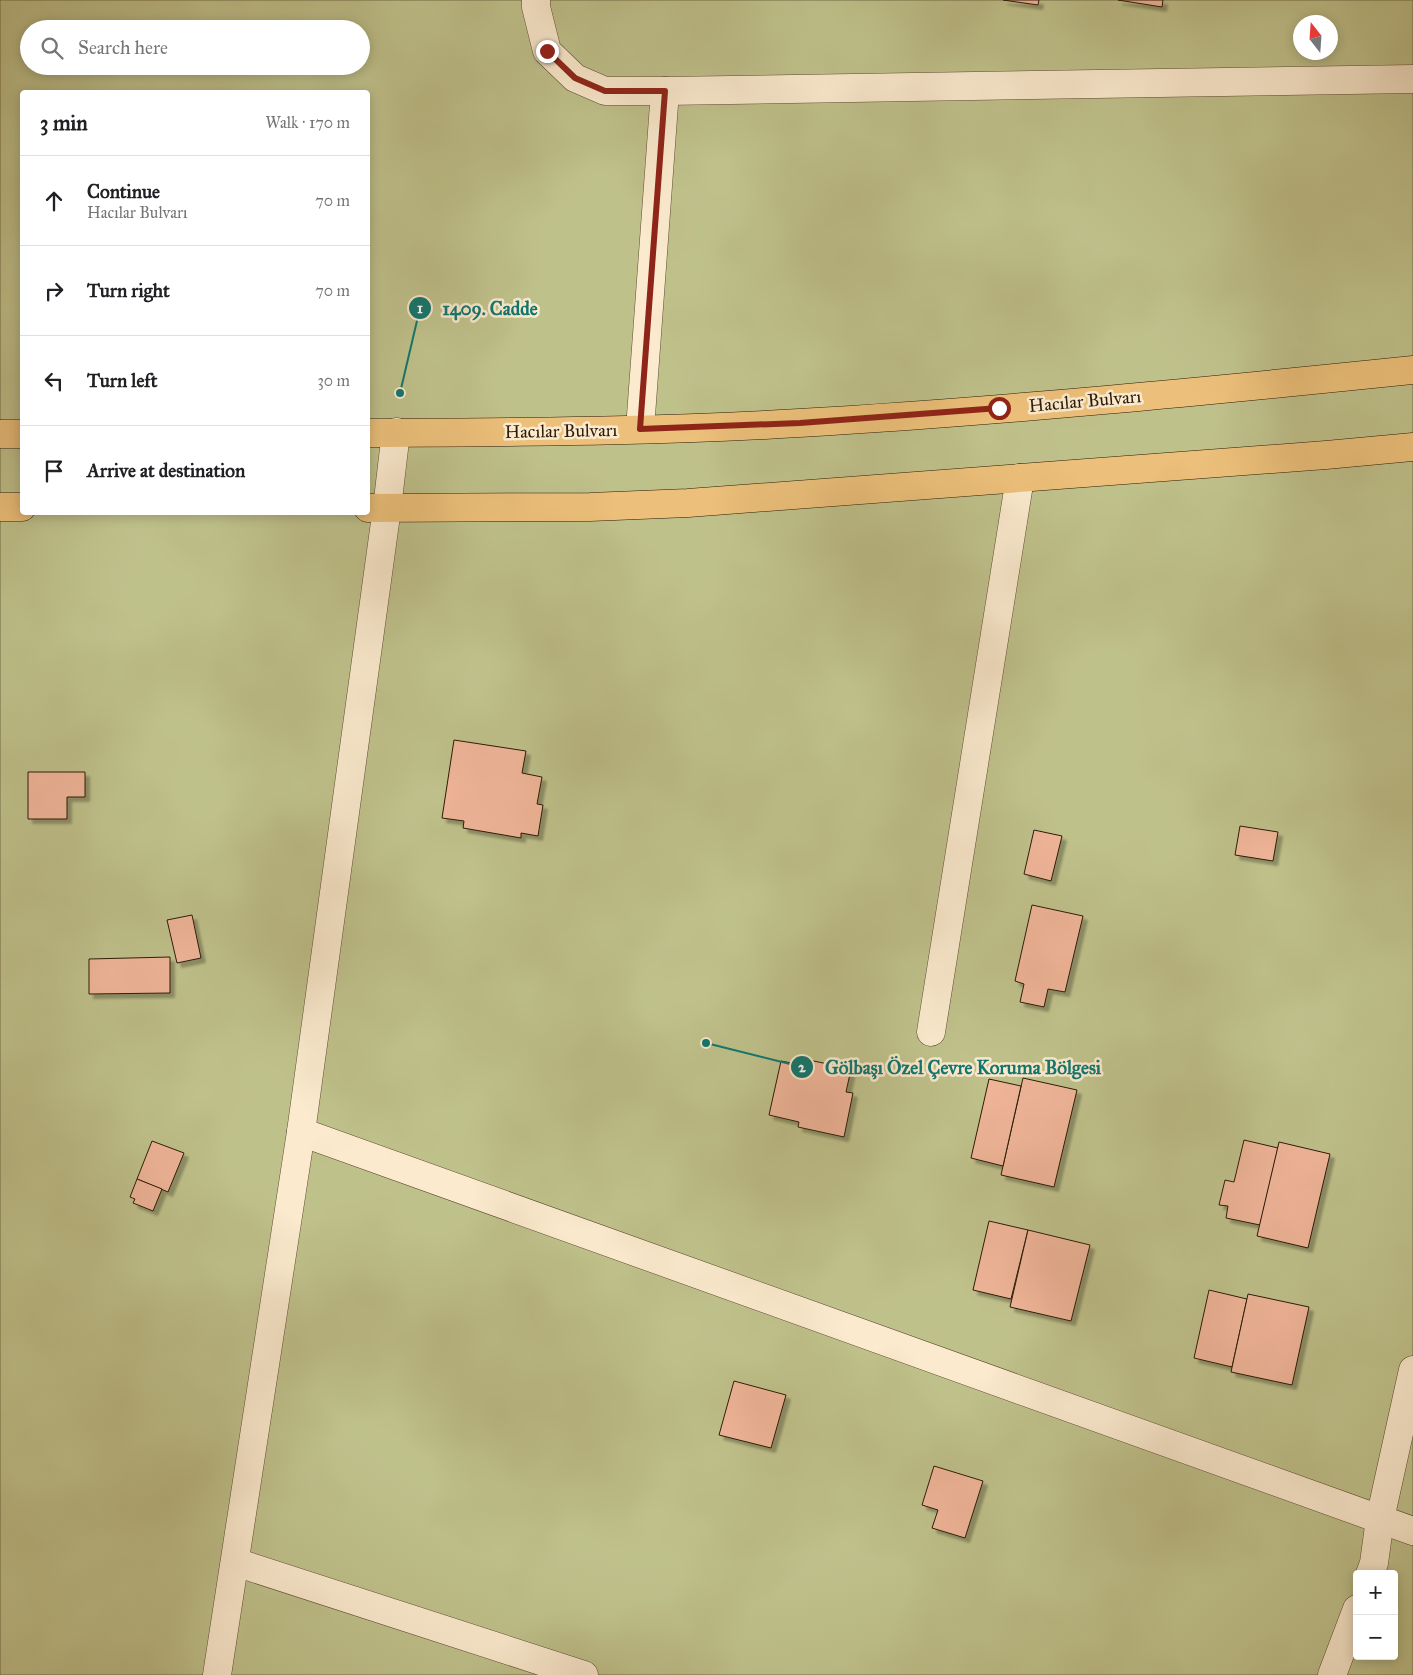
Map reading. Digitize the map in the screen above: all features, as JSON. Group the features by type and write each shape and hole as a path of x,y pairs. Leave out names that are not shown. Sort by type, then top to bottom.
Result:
{"main road":[{"name":"Hacılar Bulvarı","path":"370,433 580,431 752,426 1229,389 1413,370"},
{"path":"0,434 20,434"},
{"path":"377,508 590,507 688,503 1413,447"},
{"path":"0,507 20,507"}],"street":[{"path":"536,0 547,51 575,78 605,91 1413,79"},
{"path":"640,429 665,91"},
{"path":"217,1675 301,1132 377,508 396,432"},
{"path":"931,1032 1020,478"},
{"path":"301,1132 1413,1531"},
{"path":"1371,1570 1380,1519 1413,1370"},
{"path":"235,1562 584,1675"},
{"path":"1332,1675 1355,1615"}],"green space":[{"path":"0,0 1413,0 1413,1675 0,1675"}],"building":[{"path":"1003,0 1039,0 1038,5"},
{"path":"1118,0 1163,0 1162,7"},
{"path":"454,740 526,751 522,773 542,777 537,804 543,805 538,836 521,833 521,838 463,828 464,821 442,818"},
{"path":"28,772 85,772 85,797 67,797 67,819 28,819"},
{"path":"1240,826 1278,832 1273,861 1235,855"},
{"path":"1034,830 1062,836 1051,881 1024,874"},
{"path":"1032,905 1083,916 1065,992 1048,989 1044,1007 1020,1002 1024,984 1015,981"},
{"path":"192,915 201,958 177,963 167,920"},
{"path":"170,957 170,993 89,994 89,959"},
{"path":"809,1060 851,1069 846,1092 853,1093 844,1137 798,1127 799,1122 769,1115 781,1061 808,1066"},
{"path":"1023,1078 1077,1090 1054,1187 1001,1175"},
{"path":"989,1079 1021,1086 1003,1166 971,1158"},
{"path":"1244,1140 1278,1148 1260,1225 1226,1218 1228,1206 1219,1205 1225,1180 1234,1182"},
{"path":"152,1141 184,1153 168,1192 137,1179"},
{"path":"1279,1142 1330,1154 1308,1248 1257,1236"},
{"path":"137,1179 162,1189 153,1211 133,1203 135,1199 130,1197"},
{"path":"989,1221 1028,1230 1011,1299 973,1290"},
{"path":"1028,1230 1090,1245 1071,1321 1010,1307"},
{"path":"1209,1290 1247,1299 1232,1367 1194,1358"},
{"path":"1248,1294 1309,1307 1292,1385 1231,1372"},
{"path":"734,1381 786,1395 771,1448 719,1435"},
{"path":"934,1466 983,1481 965,1538 932,1528 938,1510 922,1505"}],"place":[{"name":"1409. Cadde","path":"400,393"},
{"name":"Gölbaşı Özel Çevre Koruma Bölgesi","path":"706,1043"}],"route":[{"path":"547,51 575,78 605,91 665,91 640,429 800,423 999,408"}]}
